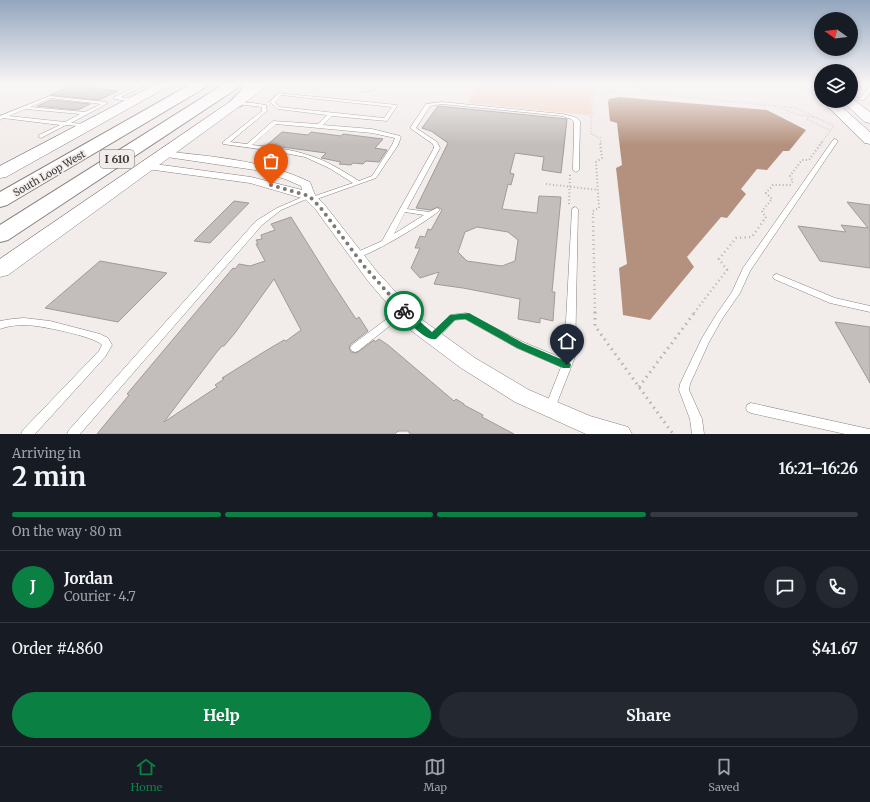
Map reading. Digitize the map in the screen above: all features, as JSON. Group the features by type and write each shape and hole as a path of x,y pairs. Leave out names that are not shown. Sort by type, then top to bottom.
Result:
{"highway":[{"name":"South Loop West","path":"0,201 165,104"},
{"name":"South Loop West","path":"0,235 203,104"}],"main road":[{"path":"0,173 86,120 126,104"},
{"path":"0,270 234,104"},
{"path":"836,108 870,140"},
{"path":"858,108 868,115"}],"street":[{"path":"164,154 259,167 290,175 309,193 356,256 415,324 468,363 522,396 588,425 619,434"},
{"path":"147,166 237,178 309,193"}],"lane":[{"path":"1,118 32,104"},
{"path":"41,136 65,124 86,120 105,104"},
{"path":"255,104 264,106 265,111 225,143 278,150 307,156 331,167 358,183"},
{"path":"274,104 278,108 385,120 395,106 378,104"},
{"path":"385,243 437,148 435,144 413,128 426,106 431,104"},
{"path":"447,104 562,115 573,118 577,121 573,170"},
{"path":"25,107 86,120"},
{"path":"319,126 331,114"},
{"path":"1,118 65,124 86,120"},
{"path":"73,434 259,223 279,209 309,193 358,183 374,177 395,145 398,136 372,131 275,122 248,146"},
{"path":"698,434 696,419 684,390 687,377 719,317 736,293 746,270 835,141"},
{"path":"259,167 278,150"},
{"path":"550,408 570,357 572,208"},
{"path":"356,256 385,243 434,212 403,210"},
{"path":"777,277 833,301 870,309"},
{"path":"355,348 403,311"},
{"path":"433,337 453,317 466,316 520,345 567,365"},
{"path":"0,325 16,321 42,324 100,338 105,341 107,345 102,354 27,434"},
{"path":"751,408 869,434"}],"path":[{"path":"594,104 594,114 591,116 591,134 600,138 602,158 596,162 599,208 593,211 595,326 673,434"},
{"path":"639,387 727,270 719,259 736,238 752,237 766,218 762,211 772,199 766,193 773,185 790,186 793,181 790,176 802,160 809,160 834,126 796,108 756,104"},
{"path":"782,107 799,115 817,118"},
{"path":"807,119 831,131"},
{"path":"572,208 570,187 573,170"},
{"path":"546,184 598,190"}],"shaded area":[{"path":"480,104 592,104 592,114 587,115"},
{"path":"608,104 702,104 767,110 806,130 789,151 783,151 767,170 757,169 741,189 746,194 727,218 721,217 687,257 694,267 650,320 623,315 619,268 627,264 616,168 622,165 617,123 610,121"}],"building":[{"path":"41,104 89,104 78,110 37,106"},
{"path":"438,106 567,119 561,173 542,170 544,157 515,153 510,173 514,174 511,185 508,184 502,209 537,213 539,196 561,197 552,292 555,292 553,321 540,318 540,323 518,319 520,299 434,284 439,272 420,278 411,268 420,248 415,248 420,236 425,237 428,229 431,230 442,210 438,207 431,210 416,208 448,143 431,131 422,128","holes":["477,227 508,232 518,240 515,261 502,266 467,261 458,252 465,232"]},
{"path":"282,132 308,135 311,132 341,136 343,134 383,139 375,148 387,150 379,162 366,161 363,164 339,164 341,162 321,158 326,153 267,145"},
{"path":"234,201 249,203 210,243 194,241"},
{"path":"847,202 870,205 870,268 820,261 798,226 846,232 841,225 868,228"},
{"path":"291,217 356,319 359,317 368,331 351,344 349,347 351,352 358,352 374,340 375,342 379,339 454,401 456,399 483,415 482,417 514,434 410,434 408,431 398,431 395,434 97,434 129,395 127,394 233,268 235,269 239,264 250,266 265,261 256,244 258,244 256,240 262,239 261,235 275,230 271,224","holes":["274,279 301,330 286,341 284,340 222,378 224,379 215,385 217,387 164,422 216,353 235,333"]},
{"path":"100,261 167,273 118,322 45,308"},
{"path":"835,322 870,327 870,383"}],"way so far":[{"path":"271,185 309,196 320,207 373,277 404,311"}],"route":[{"path":"404,311 415,324 433,337 453,317 459,315 466,316 520,345 567,365"}]}
